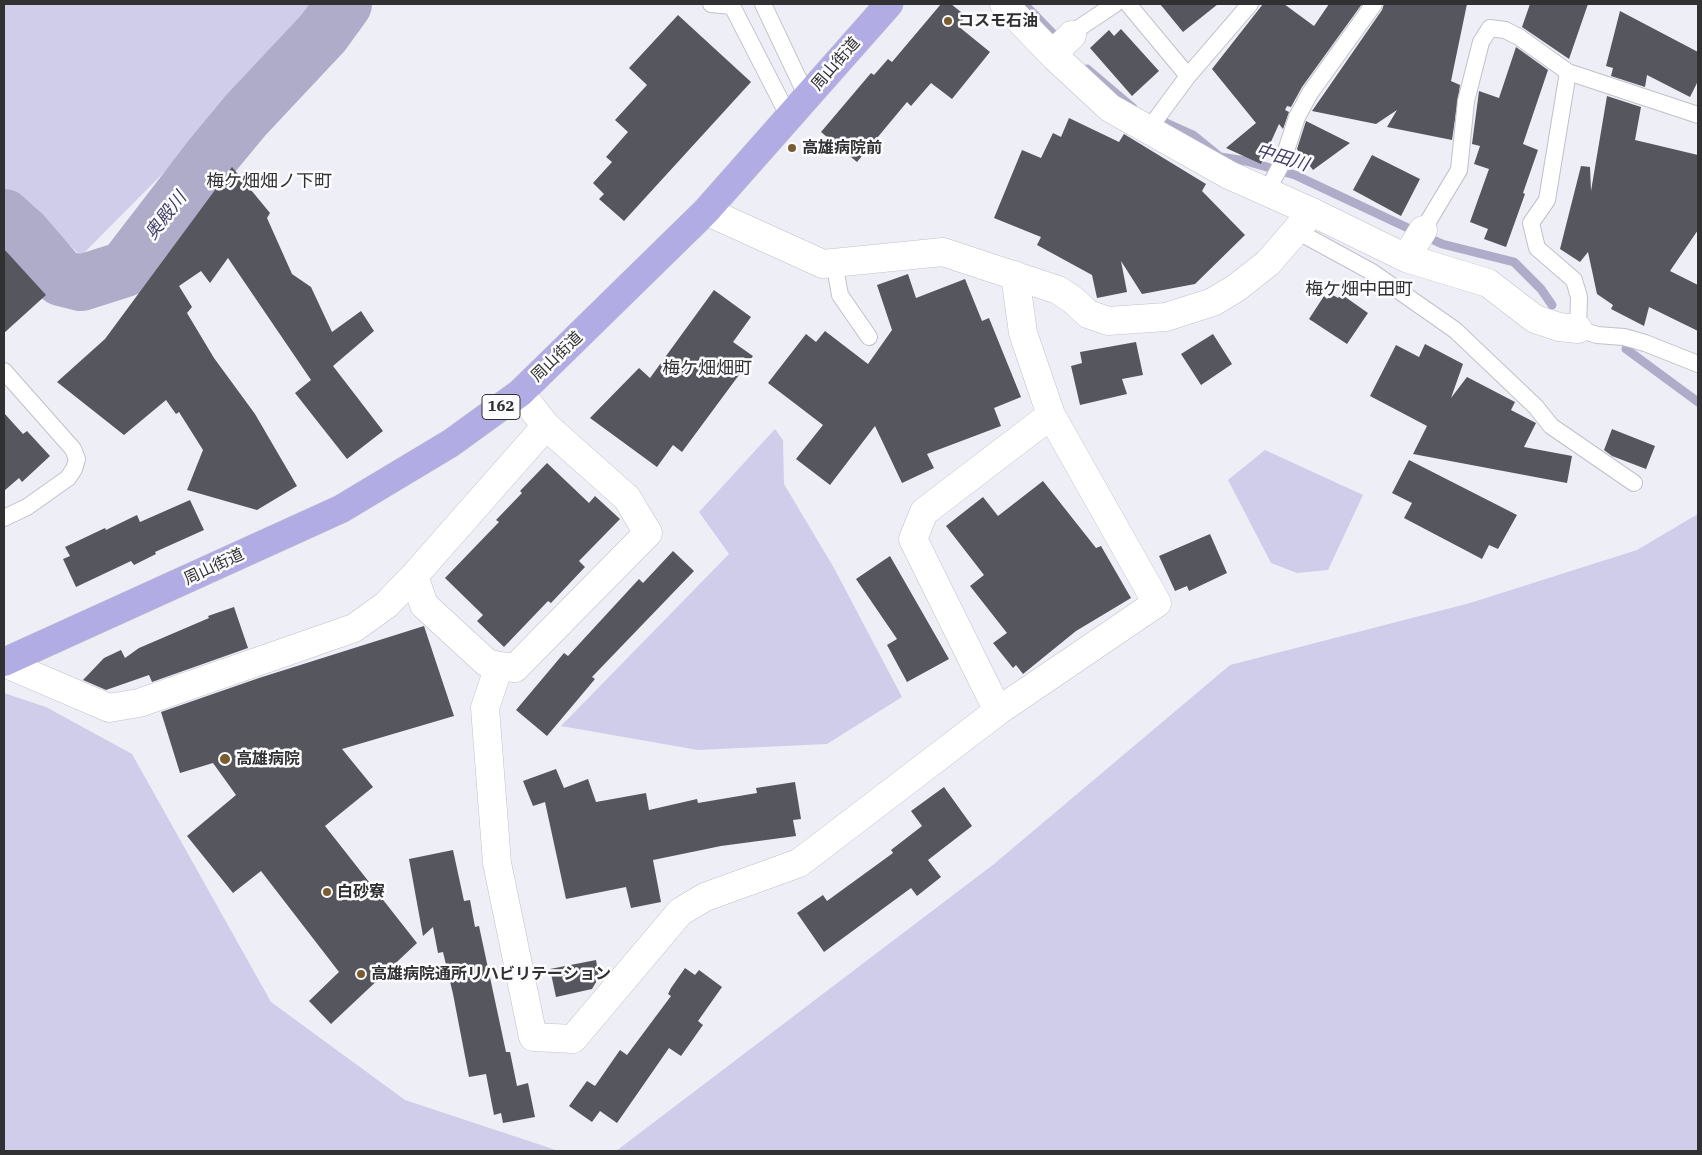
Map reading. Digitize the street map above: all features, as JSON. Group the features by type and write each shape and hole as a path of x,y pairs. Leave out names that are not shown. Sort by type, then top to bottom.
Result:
{"highway":[{"name":"周山街道","path":"4,662 341,509 451,443 520,393 706,211 889,4"}],"street":[{"path":"1004,4 1062,46 1110,108 1229,175 1267,190 1303,221 1414,245 1488,283 1535,319 1559,327 1578,329"},
{"path":"706,211 823,264 943,252 1058,290 1096,319 1108,321 1166,317 1213,302 1236,288 1268,263 1303,221"},
{"path":"499,666 485,708 497,863 533,1036 573,1039 680,912 705,897 799,863 998,711 1157,603 1052,415 1023,333 1015,275"},
{"path":"414,576 424,605 488,663 516,668 648,532 627,498 546,426 520,393"},
{"path":"998,711 913,539 924,512 1052,415"},
{"path":"4,662 109,708 139,703 354,628 386,604 414,576 546,426"}],"lane":[{"path":"711,4 732,6 789,117"},
{"path":"763,4 807,97"},
{"path":"1062,46 1076,30 1115,4"},
{"path":"1128,4 1188,76"},
{"path":"1148,130 1188,76 1250,4"},
{"path":"1267,190 1282,163 1297,117 1310,93 1374,4"},
{"path":"1414,245 1459,170 1466,101 1481,42 1490,28 1505,30 1519,37 1568,72 1698,115"},
{"path":"1568,72 1546,200 1531,224 1537,248 1574,280 1579,297 1578,329 1645,343 1698,364"},
{"path":"1303,221 1454,330 1536,406 1551,426 1634,483"},
{"path":"834,262 840,295 868,337"},
{"path":"4,372 72,449 77,460 68,478 27,507 4,518"}],"shaded area":[{"path":"4,4 323,4 309,26 81,256 17,193 4,197"},
{"path":"775,429 783,440 784,484 834,568 902,697 827,744 698,750 561,726 729,554 699,512"},
{"path":"1265,450 1363,495 1328,570 1297,573 1271,563 1228,480"},
{"path":"1698,514 1698,1151 616,1151 994,864 1230,665 1470,603 1637,550"},
{"path":"4,693 46,707 132,754 271,1002 405,1100 559,1151 4,1151"}],"building":[{"path":"941,4 951,4 966,16 958,26 990,52 952,99 931,83 911,106 907,102 857,162 821,132 871,73 874,75 888,59 892,62"},
{"path":"1160,4 1218,4 1183,32"},
{"path":"1263,4 1284,4 1314,26 1329,4 1362,4 1302,87 1291,107 1287,106 1285,110 1289,112 1283,129 1279,124 1261,164 1226,148 1256,123 1212,69"},
{"path":"1384,4 1467,4 1451,81 1460,85 1452,140 1387,127 1397,110 1376,124 1312,111 1382,10"},
{"path":"1530,4 1588,4 1569,59 1522,27"},
{"path":"1620,11 1698,52 1698,81 1690,97 1647,75 1645,87 1611,76 1613,68 1606,66"},
{"path":"678,15 751,82 624,221 599,199 604,194 593,183 612,162 606,157 628,132 615,120 647,85 629,68"},
{"path":"1121,29 1159,71 1132,96 1090,48 1109,30 1114,36"},
{"path":"1516,47 1548,70 1523,144 1538,150 1506,247 1484,239 1488,229 1470,222 1489,169 1474,164 1480,146 1472,144 1479,91 1499,98"},
{"path":"1607,96 1641,107 1635,140 1698,155 1698,230 1670,271 1698,285 1698,331 1649,307 1644,326 1611,309 1613,305 1597,294 1588,252 1580,262 1560,249 1581,166 1590,167 1591,191"},
{"path":"1069,118 1119,142 1124,134 1206,184 1202,191 1245,235 1195,284 1142,294 1121,261 1127,292 1097,298 1092,275 1037,245 1041,237 994,218 1022,150 1041,158 1053,133 1061,137"},
{"path":"1306,121 1350,143 1313,170 1297,149"},
{"path":"1372,155 1420,179 1401,216 1353,190"},
{"path":"232,167 270,213 267,218 292,274 311,287 332,332 361,311 374,331 333,366 383,431 347,459 295,393 311,380 228,258 210,283 201,271 179,286 192,307 187,313 214,358 255,414 297,486 257,510 187,490 203,450 179,412 176,414 166,400 124,435 57,382 105,339"},
{"path":"4,249 46,295 4,333"},
{"path":"908,274 916,298 965,279 982,321 989,318 1021,397 994,408 1001,426 927,454 934,468 902,483 875,426 830,485 796,459 823,425 768,383 806,334 816,342 825,331 868,364 892,330 877,285"},
{"path":"714,290 751,317 733,342 753,356 682,452 673,445 657,467 590,418 639,368 650,378"},
{"path":"1331,294 1338,298 1341,294 1368,313 1347,344 1309,319 1324,296 1327,299"},
{"path":"1213,334 1232,364 1201,385 1181,354"},
{"path":"1136,342 1143,375 1122,379 1127,394 1080,405 1071,366 1082,363 1080,352"},
{"path":"1425,344 1463,364 1451,398 1467,377 1515,402 1511,410 1536,423 1524,447 1572,456 1567,483 1413,454 1427,426 1370,396 1396,345 1419,357"},
{"path":"4,413 23,434 27,431 50,456 22,482 19,478 4,491"},
{"path":"1612,429 1655,446 1646,469 1612,456 1604,450"},
{"path":"1409,460 1517,515 1498,549 1489,545 1482,559 1404,518 1412,503 1392,493"},
{"path":"547,463 589,503 595,496 620,519 579,561 585,567 551,603 548,601 504,647 477,621 483,615 445,578 499,522 496,520"},
{"path":"1043,481 1096,548 1101,546 1131,598 1076,631 1023,674 1016,665 1013,668 993,643 1007,633 970,586 984,575 946,526 983,497 998,516"},
{"path":"190,500 204,530 155,552 156,554 134,565 131,561 76,587 63,559 70,556 65,547 137,515 140,522"},
{"path":"1210,534 1227,573 1189,591 1187,586 1175,591 1159,556"},
{"path":"673,551 694,571 592,677 595,679 547,736 516,710 564,653 568,656 639,579 643,583"},
{"path":"890,556 949,659 907,682 887,645 897,639 856,579"},
{"path":"234,607 248,648 152,682 149,675 106,690 83,680 104,658 121,650 125,658 139,648 209,618 208,616"},
{"name":"高雄病院","path":"424,626 454,716 342,749 373,787 325,826 417,943 331,1024 309,1001 339,972 261,871 233,893 187,836 236,795 213,763 180,773 161,712 259,678"},
{"path":"556,769 564,788 588,779 596,802 646,793 649,810 697,799 698,803 757,793 756,788 795,782 801,819 793,820 796,836 721,846 653,860 661,902 631,908 626,887 566,899 545,802 533,806 523,781"},
{"path":"944,787 972,826 928,860 941,877 917,896 911,888 824,952 797,913 823,895 827,901 893,853 891,850 922,826 911,811"},
{"path":"453,850 464,901 470,900 475,927 479,926 506,1052 510,1052 517,1086 528,1083 535,1117 503,1123 501,1113 494,1115 486,1074 469,1077 443,952 438,953 433,927 423,936 409,859"},
{"path":"596,960 599,977 592,989 556,997 550,969"},
{"path":"685,968 695,975 699,970 722,987 698,1021 703,1025 681,1056 669,1048 617,1123 600,1111 592,1122 569,1106 587,1081 595,1086 620,1050 627,1055 671,996 668,994 671,988"}],"waterway":[{"name":"奥殿川","path":"4,217 23,234 61,278 81,283 125,269 212,156 246,115 323,33 344,4"},
{"name":"中田川","path":"1024,4 1061,42"},
{"name":"中田川","path":"1087,69 1133,108"},
{"name":"中田川","path":"1153,117 1193,135 1220,157 1246,161 1295,175 1442,244 1514,262 1541,289 1552,305"},
{"name":"中田川","path":"1626,349 1698,402"}],"place":[{"name":"コスモ石油","path":"948,21"},
{"name":"高雄病院前","path":"792,148"},
{"name":"高雄病院","path":"225,759"},
{"name":"白砂寮","path":"327,892"},
{"name":"高雄病院通所リハビリテーション","path":"361,974"}],"district":[{"name":"梅ケ畑畑ノ下町","path":"269,182"},
{"name":"梅ケ畑中田町","path":"1359,290"},
{"name":"梅ケ畑畑町","path":"707,369"}]}
